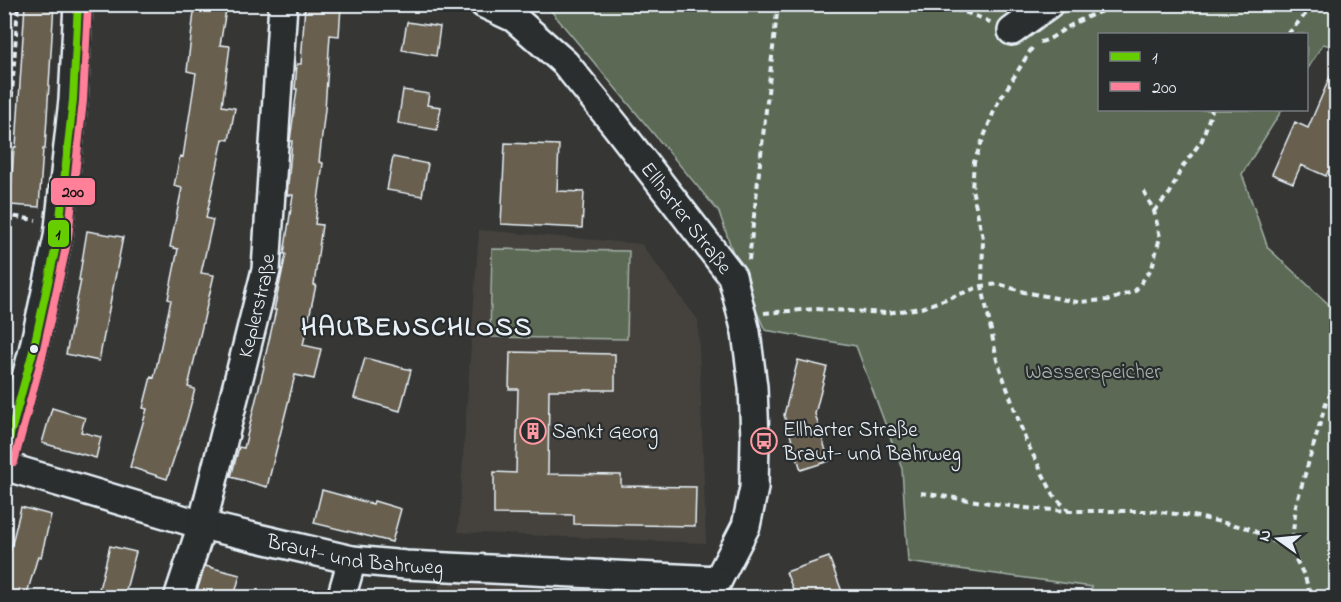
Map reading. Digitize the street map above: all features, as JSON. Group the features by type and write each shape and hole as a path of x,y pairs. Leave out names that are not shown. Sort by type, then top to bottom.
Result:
{"street":[{"path":"4,459 33,351 58,237 73,100 78,4"},
{"name":"Keplerstraße","path":"178,597 202,525 266,270 283,4"},
{"name":"Ellharter Straße","path":"484,4 514,18 565,63 732,276 743,315 753,387 754,488 746,526 723,589"},
{"path":"1023,37 1049,4"},
{"name":"Braut- und Bahrweg","path":"4,466 202,525 352,560 723,589"},
{"path":"341,597 352,560"}],"path":[{"path":"18,4 4,214 59,225"},
{"path":"748,269 778,4"},
{"path":"1289,33 1317,4"},
{"path":"1023,37 974,162 972,189 983,238 982,286 997,360 1026,441 1054,496 1069,511"},
{"path":"1154,211 1170,193 1181,169 1202,140 1212,111"},
{"path":"743,315 815,309 887,312 921,308 982,286 999,284 1024,292 1077,302 1109,300 1135,291 1152,268 1160,237 1154,211 1142,188"},
{"path":"1311,597 1305,578 1291,550 1296,505 1326,403 1336,383"},
{"path":"921,493 1024,508 1069,511 1152,511 1193,516 1248,528 1291,550"}],"shaded area":[{"path":"479,230 641,244 698,320 706,543 458,532"},
{"path":"440,581 549,590 548,597 437,597"}],"green space":[{"name":"Wasserspeicher","path":"1015,4 1064,13 1070,4 1336,5 1336,47 1323,44 1308,68 1308,33 1098,33 1098,111 1281,111 1242,174 1268,248 1336,311 1336,597 1090,597 1092,587 908,562 902,469 856,346 765,330 741,276 719,212 546,5"},
{"path":"492,249 629,251 627,339 490,337"}],"building":[{"path":"25,4 54,4 39,207 10,205"},
{"path":"195,4 227,4 220,45 230,46 222,106 235,108 229,140 223,139 206,218 213,220 201,273 214,275 188,387 195,389 167,479 130,467 147,409 143,408 151,377 154,378 171,300 168,299 178,249 170,247 182,188 174,186 180,156 183,157 196,73 187,71"},
{"path":"305,5 341,7 339,36 330,35 319,162 323,163 315,224 322,225 314,285 316,285 303,345 321,349 314,379 295,375 267,487 231,477 239,447 244,448 264,367 286,254 284,254 293,195 287,195 292,141 290,141 297,89 295,89 297,64 301,64"},
{"path":"407,22 440,27 436,56 402,50"},
{"path":"1336,63 1336,174 1328,171 1326,176 1301,165 1293,183 1272,174 1295,122 1308,128"},
{"path":"403,90 429,94 427,105 441,107 437,130 398,123"},
{"path":"505,143 559,145 557,191 584,192 582,228 501,224"},
{"path":"393,157 428,164 422,196 387,190"},
{"path":"87,231 123,237 99,361 66,354 81,280 79,280"},
{"name":"Sankt Georg","path":"510,352 615,354 615,390 549,390 548,474 621,475 621,486 696,487 695,526 574,524 574,515 494,514 494,472 516,473 518,389 509,389"},
{"path":"365,358 411,370 400,411 354,398"},
{"path":"798,360 827,367 815,414 829,461 801,470 784,415"},
{"path":"52,408 85,418 81,432 101,437 96,458 42,443"},
{"path":"322,490 401,509 392,542 314,523"},
{"path":"21,507 51,515 41,557 38,556 26,597 4,597 4,576"},
{"path":"110,546 136,552 124,597 97,597"},
{"path":"829,557 844,597 796,597 786,572"},
{"path":"205,566 240,575 234,597 211,597 196,594"}],"transit line":[{"name":"1","path":"4,457 33,351 58,237 73,100 78,4"},
{"name":"200","path":"14,462 43,353 68,238 83,101 88,5"}],"place":[{"name":"Sankt Georg","path":"533,431"},
{"name":"Ellharter Straße Braut- und Bahrweg","path":"764,441"}],"district":[{"name":"HAUBENSCHLOSS","path":"417,326"}]}
